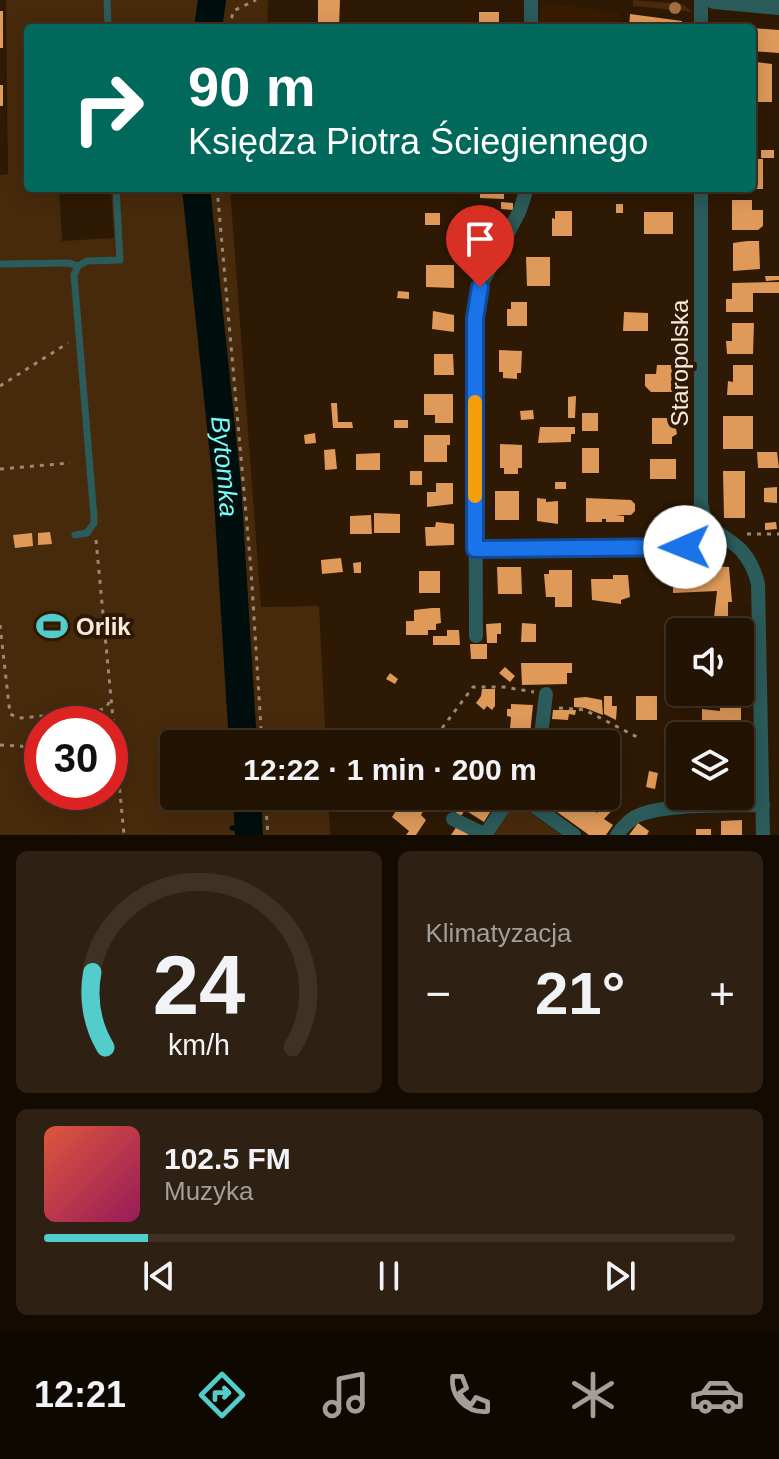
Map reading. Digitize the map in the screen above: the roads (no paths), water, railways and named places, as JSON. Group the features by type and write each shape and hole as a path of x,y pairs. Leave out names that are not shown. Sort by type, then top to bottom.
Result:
{"street":[{"path":"531,0 531,24"},
{"path":"701,0 701,24"},
{"path":"714,0 779,6"},
{"path":"476,636 475,318 480,287 520,210 526,192"},
{"name":"Staropolska","path":"701,192 701,503 707,524 716,533"},
{"path":"475,549 685,547 697,546 716,533 739,549 747,558 758,584 763,835"},
{"path":"543,730 548,701"},
{"path":"617,835 625,824 643,813 763,805"},
{"path":"453,819 486,835 502,810"},
{"path":"539,810 574,835"}],"lane":[{"path":"107,0 108,24"},
{"path":"75,535 87,533 94,523 74,275 78,266 87,261 120,260 116,192"},
{"path":"0,264 69,263 78,266"}],"waterway":[{"name":"Bytomka","path":"209,24 212,0"},
{"name":"Bytomka","path":"196,192 227,484 242,730"},
{"name":"Bytomka","path":"248,810 249,835"},
{"path":"232,828 249,831"}],"place":[{"name":"Orlik","path":"52,626"}]}
